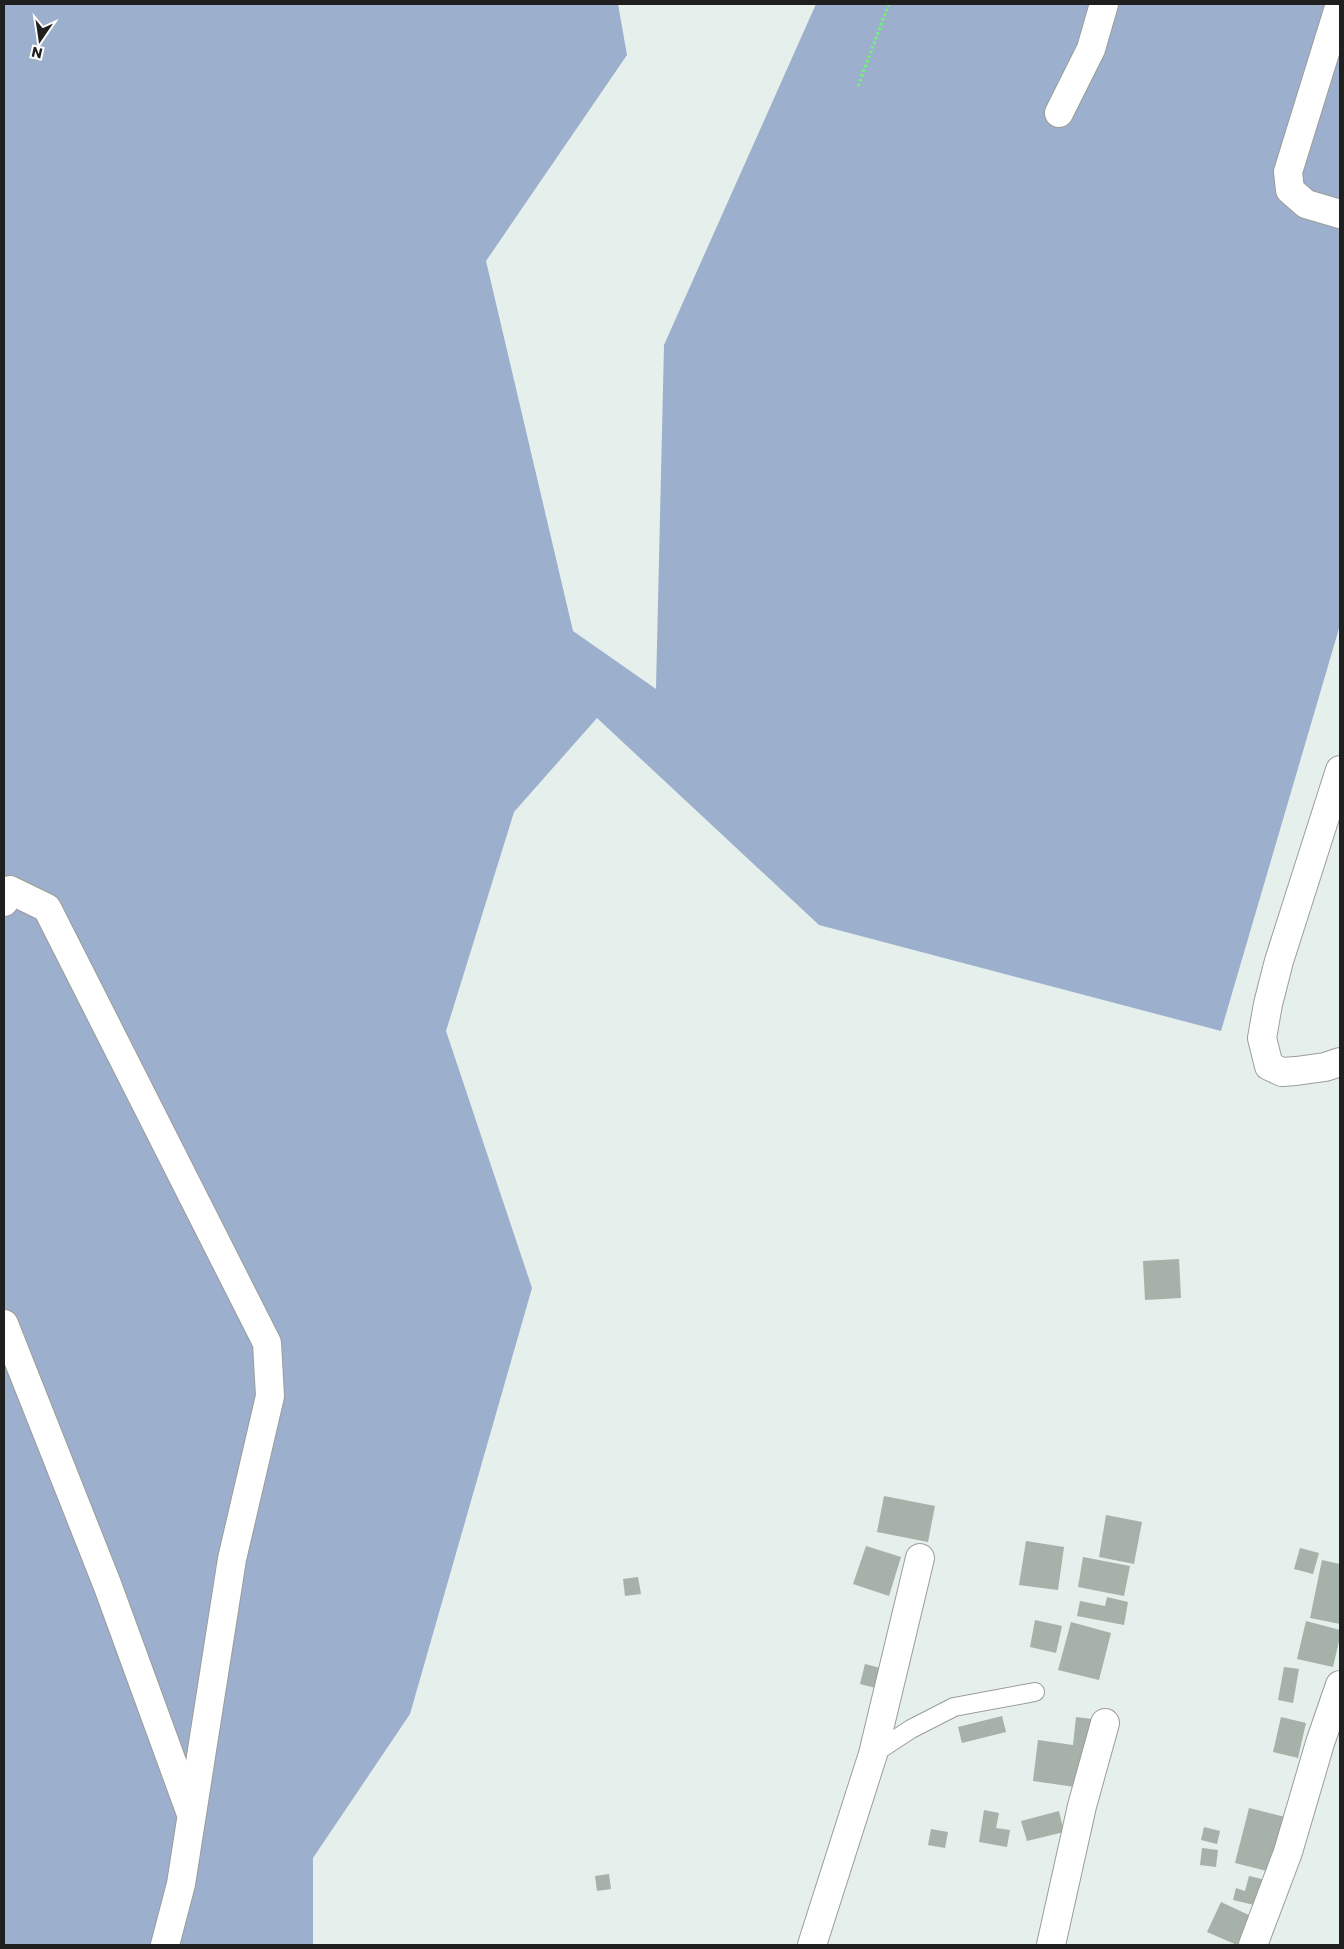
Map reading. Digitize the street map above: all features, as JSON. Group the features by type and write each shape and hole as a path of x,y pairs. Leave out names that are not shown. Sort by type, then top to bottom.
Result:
{"street":[{"path":"1059,113 1090,49 1104,4"},
{"path":"1340,4 1288,172 1290,190 1306,204 1340,214"},
{"path":"1339,779 1279,961 1262,1038 1269,1066 1282,1072 1325,1067 1340,1062"},
{"path":"4,902 10,890 47,908 267,1343 270,1396 232,1559 181,1884 165,1945"},
{"path":"4,1324 108,1584 192,1816"},
{"path":"812,1945 873,1754 920,1558"},
{"path":"1253,1945 1288,1852 1320,1743 1340,1685"},
{"path":"1051,1945 1082,1806 1105,1724"}],"lane":[{"path":"873,1754 911,1729 954,1707 1035,1692"}],"path":[{"path":"858,86 888,4"}],"shaded area":[{"path":"4,4 618,4 627,55 486,261 573,631 656,689 664,345 816,4 1340,4 1340,625 1221,1031 819,925 597,718 514,812 446,1031 532,1288 410,1714 313,1858 313,1945 4,1945"}],"building":[{"path":"1179,1259 1181,1298 1145,1300 1143,1261"},
{"path":"884,1496 935,1506 928,1542 877,1532"},
{"path":"1106,1515 1142,1522 1134,1564 1099,1557"},
{"path":"1026,1541 1064,1547 1058,1590 1019,1585"},
{"path":"866,1546 901,1557 889,1596 853,1584"},
{"path":"1300,1548 1319,1553 1313,1574 1294,1569"},
{"path":"1083,1557 1130,1566 1124,1596 1078,1587"},
{"path":"1322,1560 1340,1564 1340,1624 1310,1618"},
{"path":"638,1577 641,1594 625,1596 623,1579"},
{"path":"1107,1597 1128,1602 1124,1625 1077,1616 1080,1601 1105,1606"},
{"path":"1035,1620 1062,1626 1056,1653 1030,1647"},
{"path":"1306,1621 1340,1630 1333,1667 1297,1659"},
{"path":"1071,1622 1111,1633 1099,1680 1058,1670"},
{"path":"865,1664 884,1669 880,1689 860,1684"},
{"path":"1284,1667 1299,1669 1293,1703 1278,1700"},
{"path":"1002,1716 1006,1732 962,1743 958,1727"},
{"path":"1076,1717 1092,1719 1075,1787 1033,1781 1038,1740 1073,1745"},
{"path":"1281,1717 1306,1723 1298,1758 1273,1752"},
{"path":"1249,1808 1289,1818 1275,1873 1235,1863"},
{"path":"984,1810 999,1813 996,1828 1010,1830 1007,1847 979,1842"},
{"path":"1059,1811 1064,1832 1027,1841 1021,1821"},
{"path":"1204,1827 1220,1831 1217,1844 1201,1840"},
{"path":"931,1829 948,1832 945,1848 928,1845"},
{"path":"1202,1848 1218,1850 1216,1867 1200,1865"},
{"path":"609,1874 611,1889 597,1891 595,1876"},
{"path":"1249,1876 1266,1880 1263,1897 1256,1896 1254,1905 1233,1900 1236,1888 1245,1891"},
{"path":"1221,1902 1251,1916 1237,1945 1207,1932"}]}
